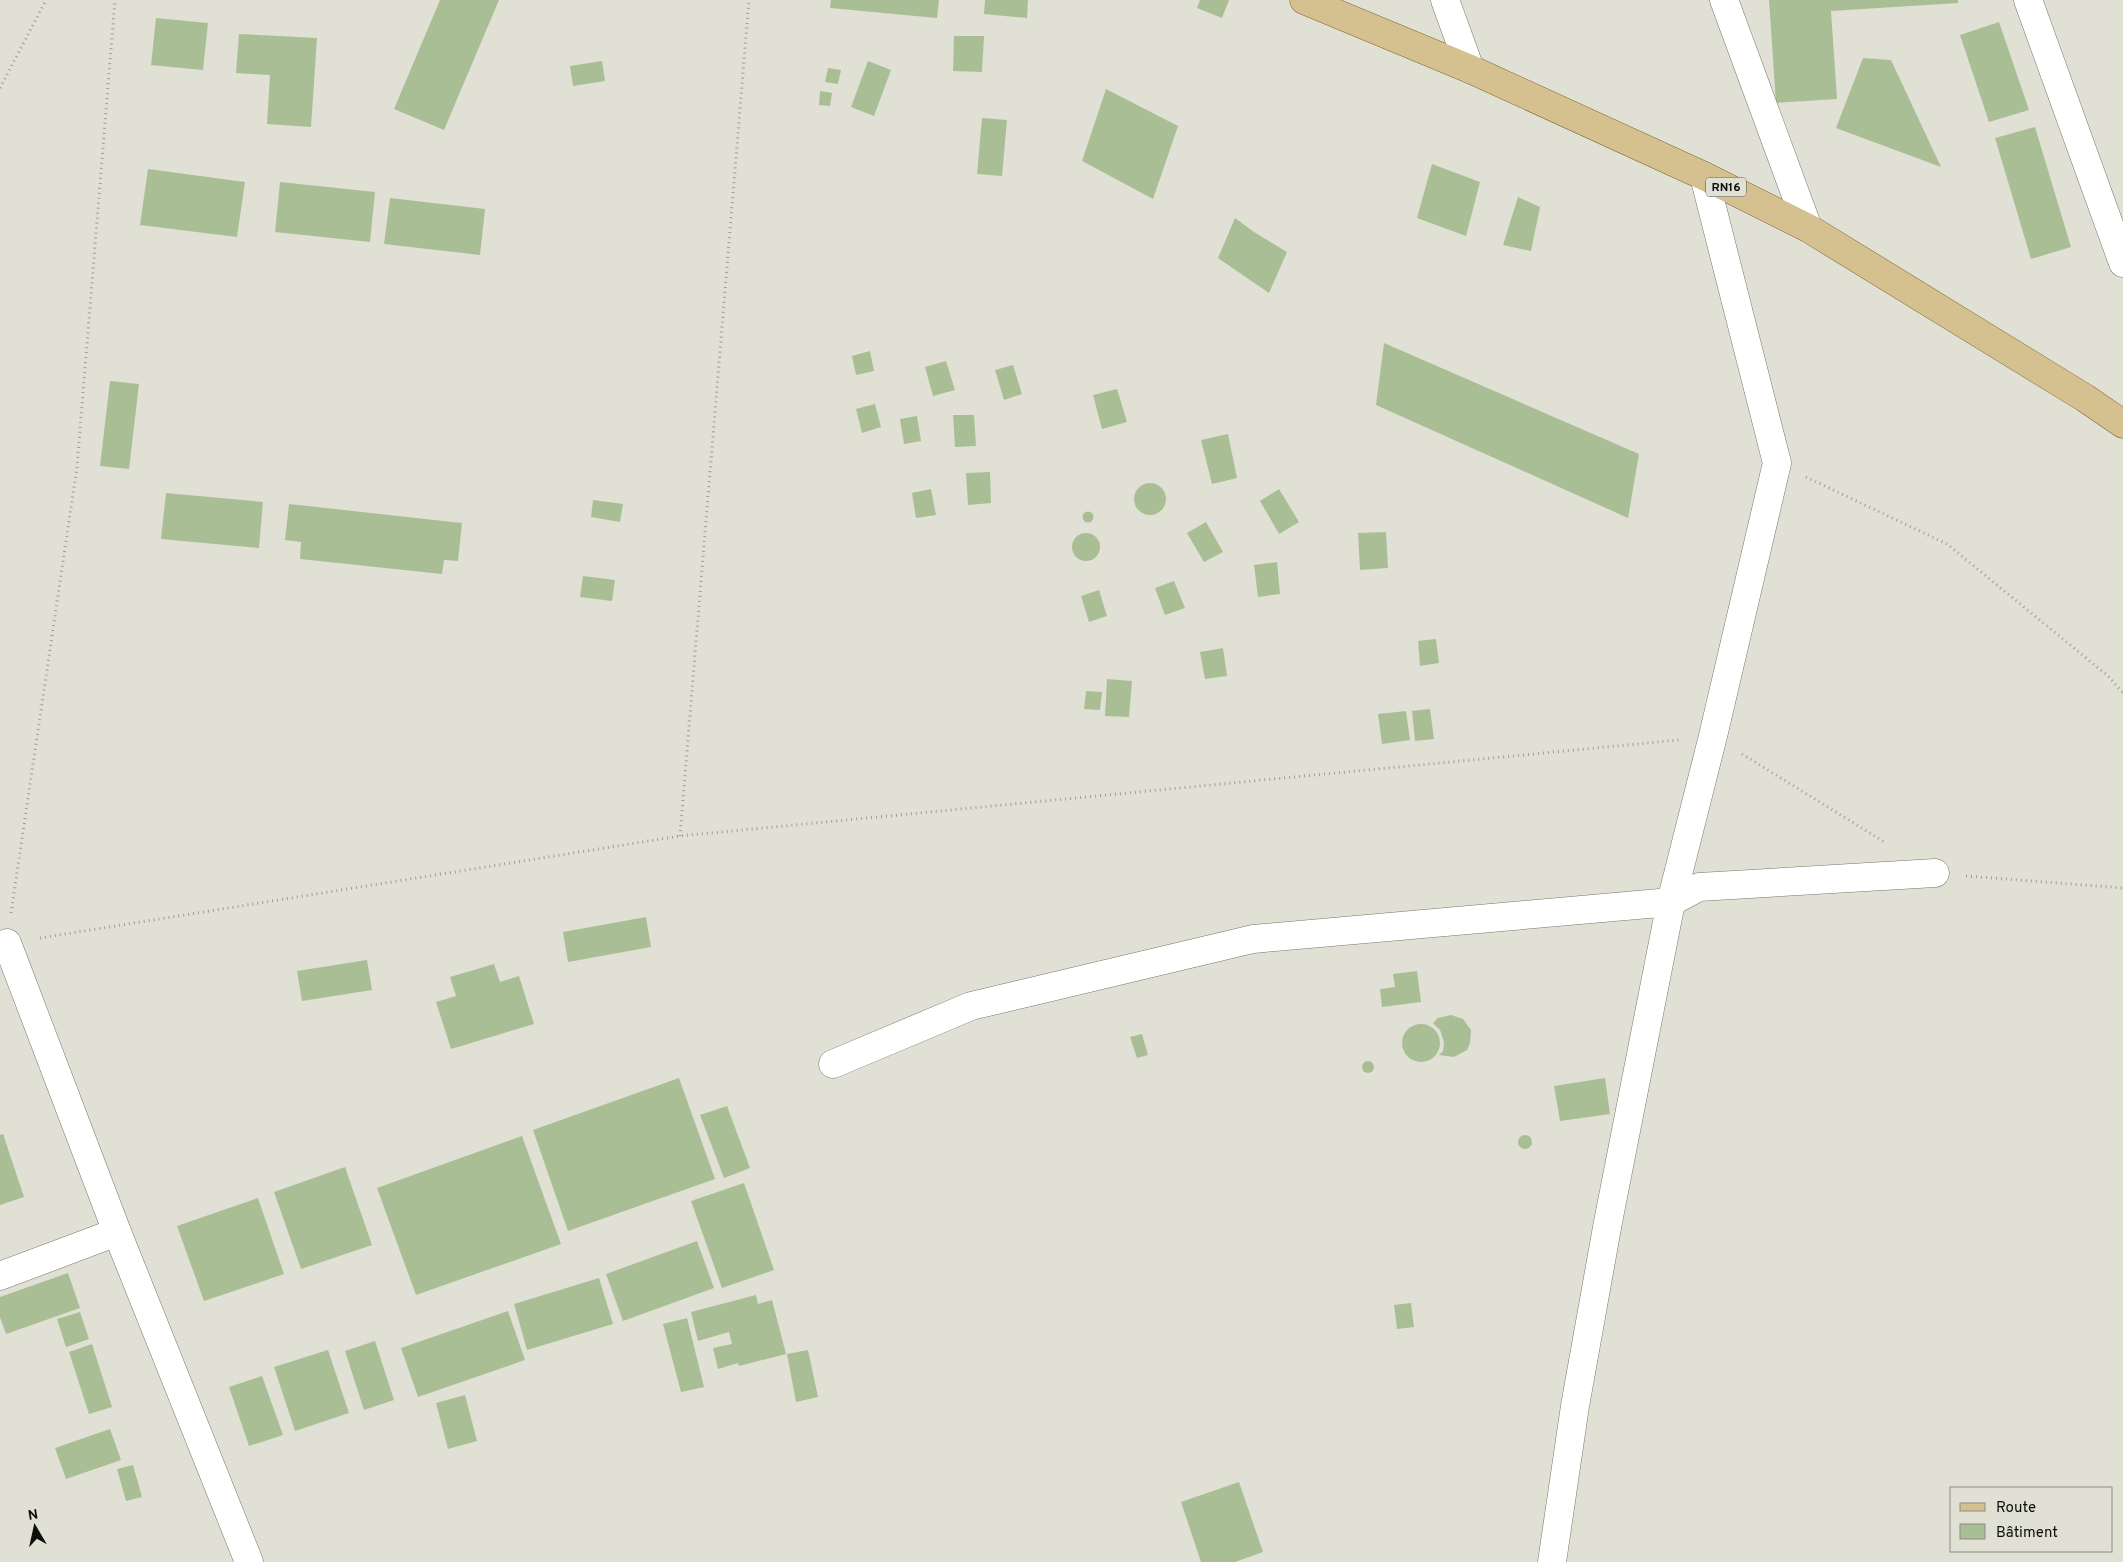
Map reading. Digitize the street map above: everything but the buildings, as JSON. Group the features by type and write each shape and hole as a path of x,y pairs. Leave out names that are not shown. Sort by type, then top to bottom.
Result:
{"main road":[{"name":"RN16","path":"1304,0 1470,69 1704,176 1808,228 2085,398 2123,424"}],"street":[{"path":"1445,0 1470,69"},
{"path":"1724,0 1808,228"},
{"path":"2028,0 2123,263"},
{"path":"1552,1562 1575,1406 1608,1222 1671,902 1713,736 1777,463 1704,176"},
{"path":"833,1064 971,1006 1253,939 1671,902 1699,887 1935,873"},
{"path":"7,943 117,1232 249,1562"},
{"path":"0,1276 117,1232"}],"path":[{"path":"0,88 46,0"},
{"path":"115,0 77,467 7,943 680,836 1713,736 1935,873 2123,888"},
{"path":"680,836 749,0"},
{"path":"1777,463 1947,544 2108,676 2123,693"}]}
